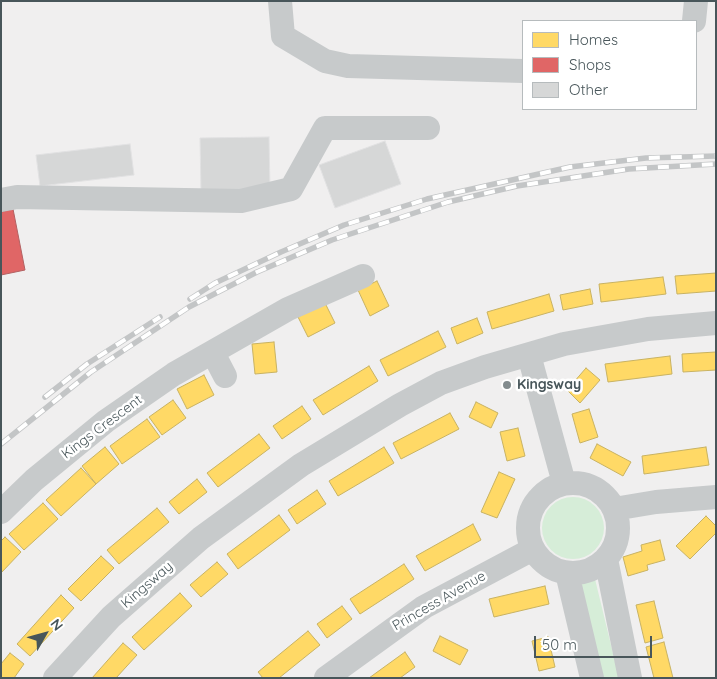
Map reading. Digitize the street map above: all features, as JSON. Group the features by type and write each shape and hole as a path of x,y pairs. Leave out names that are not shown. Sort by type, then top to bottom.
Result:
{"street":[{"path":"280,1 283,36 325,61 348,66 522,71"},
{"path":"694,20 696,1"},
{"path":"1,200 17,197 241,201 291,189 325,128 428,128"},
{"name":"Kings Crescent","path":"1,512 34,480 106,421 174,374 235,341 288,309 363,276"},
{"name":"Kingsway","path":"55,678 110,617 201,538 301,465 359,429 441,383 529,355 607,335 716,323"},
{"path":"212,353 225,376"},
{"path":"529,355 564,483"},
{"path":"564,483 581,483 595,488 604,495 614,509 618,524 618,536 615,546 606,559 585,572 567,573 552,568 539,558 533,549 528,527 534,504 543,493 564,483"},
{"path":"614,509 656,502 716,497"},
{"name":"Princess Avenue","path":"326,678 424,607 533,549"},
{"path":"606,559 630,678"},
{"path":"567,573 592,678"}],"green space":[{"path":"567,497 579,497 595,506 602,516 604,528 602,540 595,550 579,559 567,559 556,554 547,545 542,534 542,522 547,511 556,502"},
{"path":"595,579 619,678 602,678 577,580"}],"building: Homes":[{"path":"716,273 716,291 677,294 675,276"},
{"path":"663,277 666,294 601,302 599,284"},
{"path":"377,281 389,306 370,316 358,290"},
{"path":"590,289 593,304 563,310 560,295"},
{"path":"549,294 554,311 492,329 487,312"},
{"path":"325,303 335,323 308,337 298,317"},
{"path":"477,318 483,333 457,344 451,328"},
{"path":"438,331 446,347 388,376 380,360"},
{"path":"274,342 277,372 255,374 252,344"},
{"path":"716,352 716,370 683,372 682,354"},
{"path":"670,356 672,374 608,382 605,364"},
{"path":"369,366 378,381 323,415 313,400"},
{"path":"586,368 600,380 580,403 567,390"},
{"path":"204,375 214,395 187,409 177,389"},
{"path":"173,400 186,418 162,435 149,417"},
{"path":"476,402 498,413 491,428 469,417"},
{"path":"302,406 311,419 282,439 273,426"},
{"path":"589,409 598,437 580,443 572,414"},
{"path":"450,413 459,429 401,459 393,443"},
{"path":"147,419 160,437 122,464 110,446"},
{"path":"518,428 525,456 507,461 500,432"},
{"path":"259,434 270,448 218,487 207,473"},
{"path":"597,444 631,462 623,476 590,458"},
{"path":"105,447 119,464 96,484 82,466"},
{"path":"384,447 394,463 338,496 329,481"},
{"path":"706,447 709,465 644,474 642,456"},
{"path":"81,468 96,484 61,516 46,500"},
{"path":"499,472 515,479 497,518 481,512"},
{"path":"197,479 207,492 179,514 169,502"},
{"path":"317,490 326,504 297,524 288,510"},
{"path":"43,503 58,519 24,550 9,534"},
{"path":"157,508 169,522 119,564 107,550"},
{"path":"279,515 290,530 238,569 227,554"},
{"path":"706,516 716,526 716,533 690,559 676,546"},
{"path":"473,524 481,540 425,571 416,556"},
{"path":"5,537 21,552 1,573 1,541"},
{"path":"660,540 665,560 647,565 648,570 628,576 623,557 642,551 641,545"},
{"path":"101,556 114,568 81,601 68,589"},
{"path":"217,562 228,574 201,597 190,585"},
{"path":"404,564 414,579 360,614 350,599"},
{"path":"545,586 549,604 494,617 489,599"},
{"path":"180,593 192,606 144,650 132,637"},
{"path":"61,595 74,608 30,656 17,644"},
{"path":"654,601 663,638 645,643 636,605"},
{"path":"342,606 352,619 327,638 317,624"},
{"path":"308,631 320,645 279,678 263,678 258,672"},
{"path":"440,636 468,650 460,665 433,651"},
{"path":"548,637 555,667 539,671 532,641"},
{"path":"664,642 673,678 654,678 646,647"},
{"path":"123,643 137,655 116,678 92,678"},
{"path":"405,652 415,667 400,678 369,678"},
{"path":"10,653 24,664 14,678 1,678 1,664"}],"building: Shops":[{"path":"13,209 25,270 1,275 1,212"}],"building: Other":[{"path":"269,137 270,190 201,191 200,138"},
{"path":"385,141 401,184 335,208 319,165"},
{"path":"130,144 134,175 40,186 36,155"}],"railway":[{"path":"190,299 215,283 344,225 427,199 570,167 646,158 716,156"},
{"path":"1,444 91,372 189,307 257,272 332,240 448,202 517,186 629,169 716,164"},
{"path":"45,397 87,364 160,317"}],"place":[{"name":"Kingsway","path":"507,385"}]}
